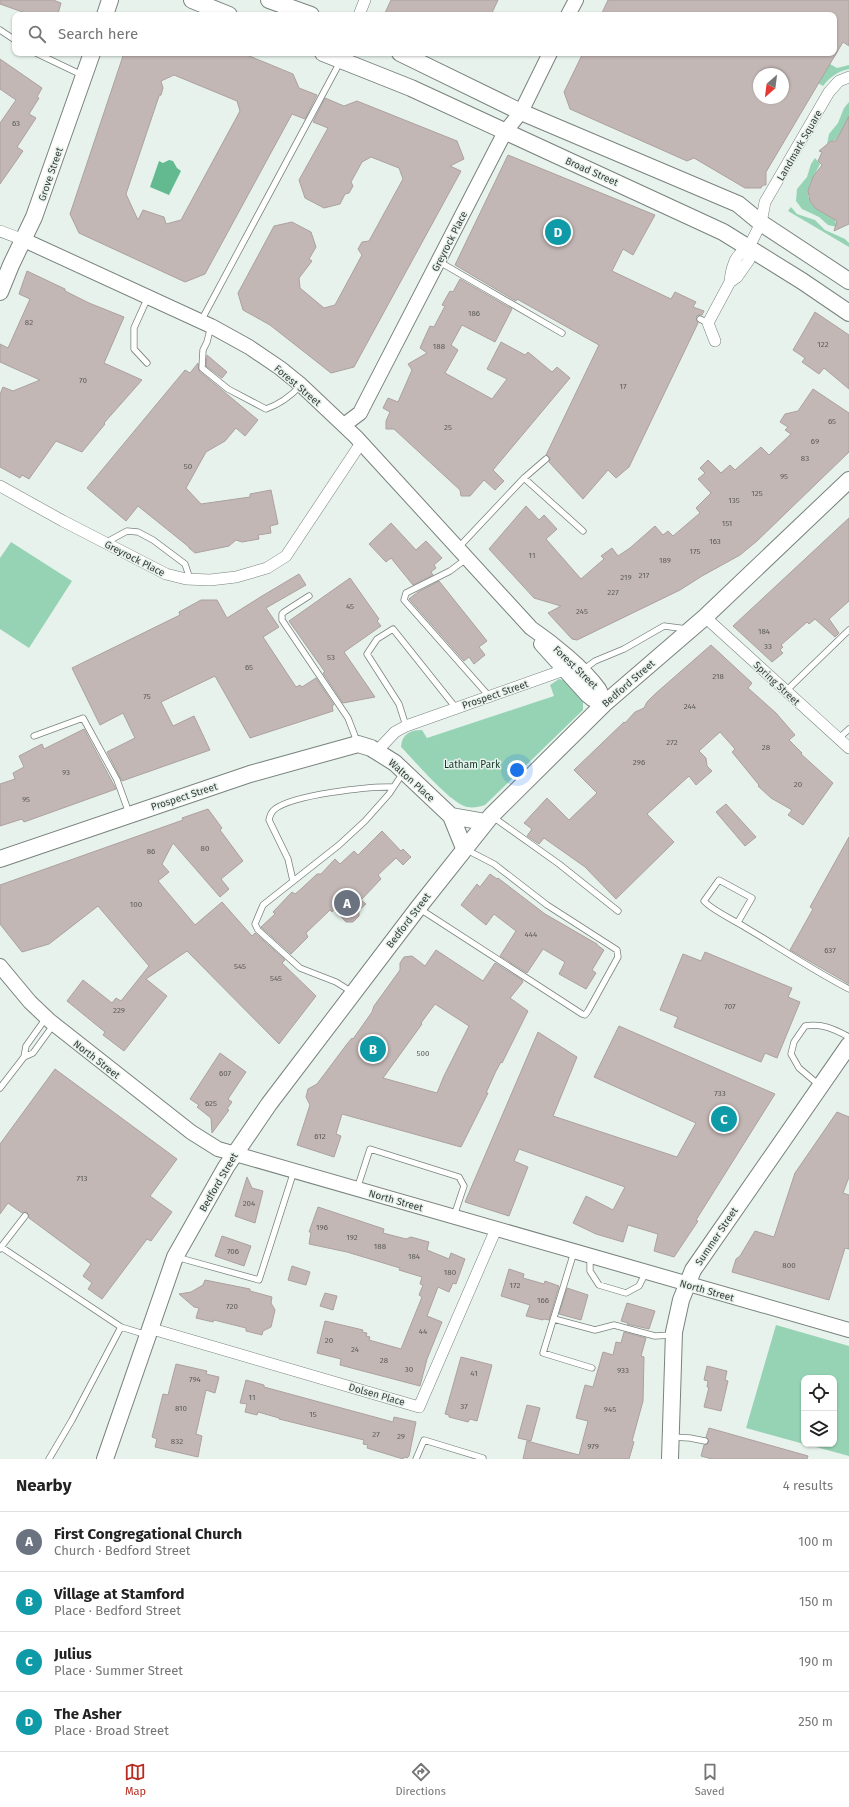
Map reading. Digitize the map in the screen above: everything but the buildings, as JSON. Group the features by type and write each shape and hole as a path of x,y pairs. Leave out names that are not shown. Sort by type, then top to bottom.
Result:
{"main road":[{"path":"106,12 110,0"},
{"path":"192,0 222,12"},
{"path":"269,0 302,12"},
{"name":"Grove Street","path":"0,292 34,217 91,56"},
{"name":"Broad Street","path":"331,56 411,88 723,232 748,249 802,280 849,313"},
{"path":"406,56 521,112 738,204 761,223 849,281"},
{"name":"Bedford Street","path":"105,1459 148,1331 176,1257 234,1154 269,1104 464,848 488,819 604,704 705,617 849,480"},
{"name":"Walton Place","path":"369,748 404,771 451,816 464,848"},
{"name":"Prospect Street","path":"0,859 250,774 369,748"},
{"path":"451,816 488,819"},
{"name":"Summer Street","path":"670,1459 674,1335 678,1310 693,1270 849,1045"}],"street":[{"path":"359,12 365,0"},
{"path":"570,12 576,0"},
{"name":"Greyrock Place","path":"344,425 360,413 505,132 521,112 549,56"},
{"name":"Landmark Square","path":"715,341 704,321 730,282 734,264 739,254 743,250 748,249 761,223 765,202 829,92 839,81 849,78"},
{"name":"Forest Street","path":"0,230 206,324 249,347 280,368 301,385 344,425 531,628 537,639 573,668 586,694 592,699 604,704"},
{"name":"Greyrock Place","path":"0,486 166,574 190,580 210,580 236,577 267,568 286,556 361,443"},
{"name":"Spring Street","path":"705,617 849,748"},
{"name":"Prospect Street","path":"369,748 406,726 573,668"},
{"name":"North Street","path":"0,966 26,998 50,1021 191,1132 218,1149 849,1330"},
{"name":"Dolsen Place","path":"148,1331 419,1406 496,1229"}],"lane":[{"path":"0,30 12,38"},
{"path":"42,56 84,76"},
{"path":"301,385 290,396 278,404 266,409 228,389 202,368 203,350 207,342 206,324 341,60"},
{"path":"438,261 562,333"},
{"path":"147,363 134,348 134,328 148,297"},
{"path":"489,696 404,600 406,593 450,571 462,553 524,478 546,459"},
{"path":"524,478 583,531"},
{"path":"105,543 127,531 138,532 153,540 185,564 190,580"},
{"path":"310,596 284,612 282,614 282,620 369,748"},
{"path":"573,668 624,649 664,626 691,629"},
{"path":"406,726 399,704 367,654 377,639 393,629 456,708"},
{"path":"785,691 849,630"},
{"path":"34,736 83,718 117,780 129,814"},
{"path":"838,739 849,729"},
{"path":"354,993 336,982 300,968 258,930 255,924 263,905 339,845 365,821 404,771"},
{"path":"293,881 288,859 269,820 270,814 275,809 288,803 325,794 364,788 393,787"},
{"path":"488,819 559,864 618,912"},
{"path":"418,908 582,1014 585,1014 588,1011 618,958 617,950 547,905 494,864 464,848"},
{"path":"738,922 752,898 719,880 704,901 709,907 738,922 826,977 849,989"},
{"path":"0,1088 24,1057 26,1046 50,1021"},
{"path":"24,1057 33,1053 50,1021"},
{"path":"821,1087 799,1068 791,1054 794,1042 805,1026 816,1024 830,1027 849,1037"},
{"path":"357,1189 370,1149 459,1177 464,1186 454,1217"},
{"path":"176,1257 260,1280 294,1171"},
{"path":"25,1216 1,1248 121,1327 148,1331"},
{"path":"574,1252 543,1353 592,1368"},
{"path":"590,1256 590,1272 600,1285 626,1293 639,1286 646,1272"},
{"path":"554,1319 595,1330 614,1325 655,1336 674,1335"},
{"path":"49,1459 72,1420 121,1327"},
{"path":"670,1437 690,1438 705,1441"},
{"path":"416,1459 424,1440 483,1458"}],"green space":[{"path":"830,64 837,68 849,65 849,69 834,75 823,86 818,83"},
{"path":"849,102 849,120 836,140 827,144 829,134 838,123 844,108"},
{"path":"815,158 820,164 810,184 808,196 815,208 835,220 837,227 828,225 819,217 802,209 796,201 797,189 807,177 811,164"},
{"path":"791,207 797,214 815,220 825,230 845,239 849,243 849,247 788,211"},
{"path":"11,542 72,581 29,648 0,629 0,558"},
{"name":"Latham Park","path":"559,679 567,681 583,699 583,710 485,805 478,807 467,807 451,798 401,747 403,739 410,732 422,730 427,738 554,696 550,685"},
{"path":"776,1325 849,1346 849,1456 816,1447 837,1447 837,1375 801,1375 801,1443 746,1428"}],"shaded area":[{"path":"169,160 173,161 177,168 181,171 169,195 150,187 159,161 163,163"}],"place":[{"name":"The Asher","path":"558,232"},
{"name":"First Congregational Church","path":"347,903"},
{"name":"Village at Stamford","path":"373,1049"},
{"name":"Julius","path":"724,1119"}]}
